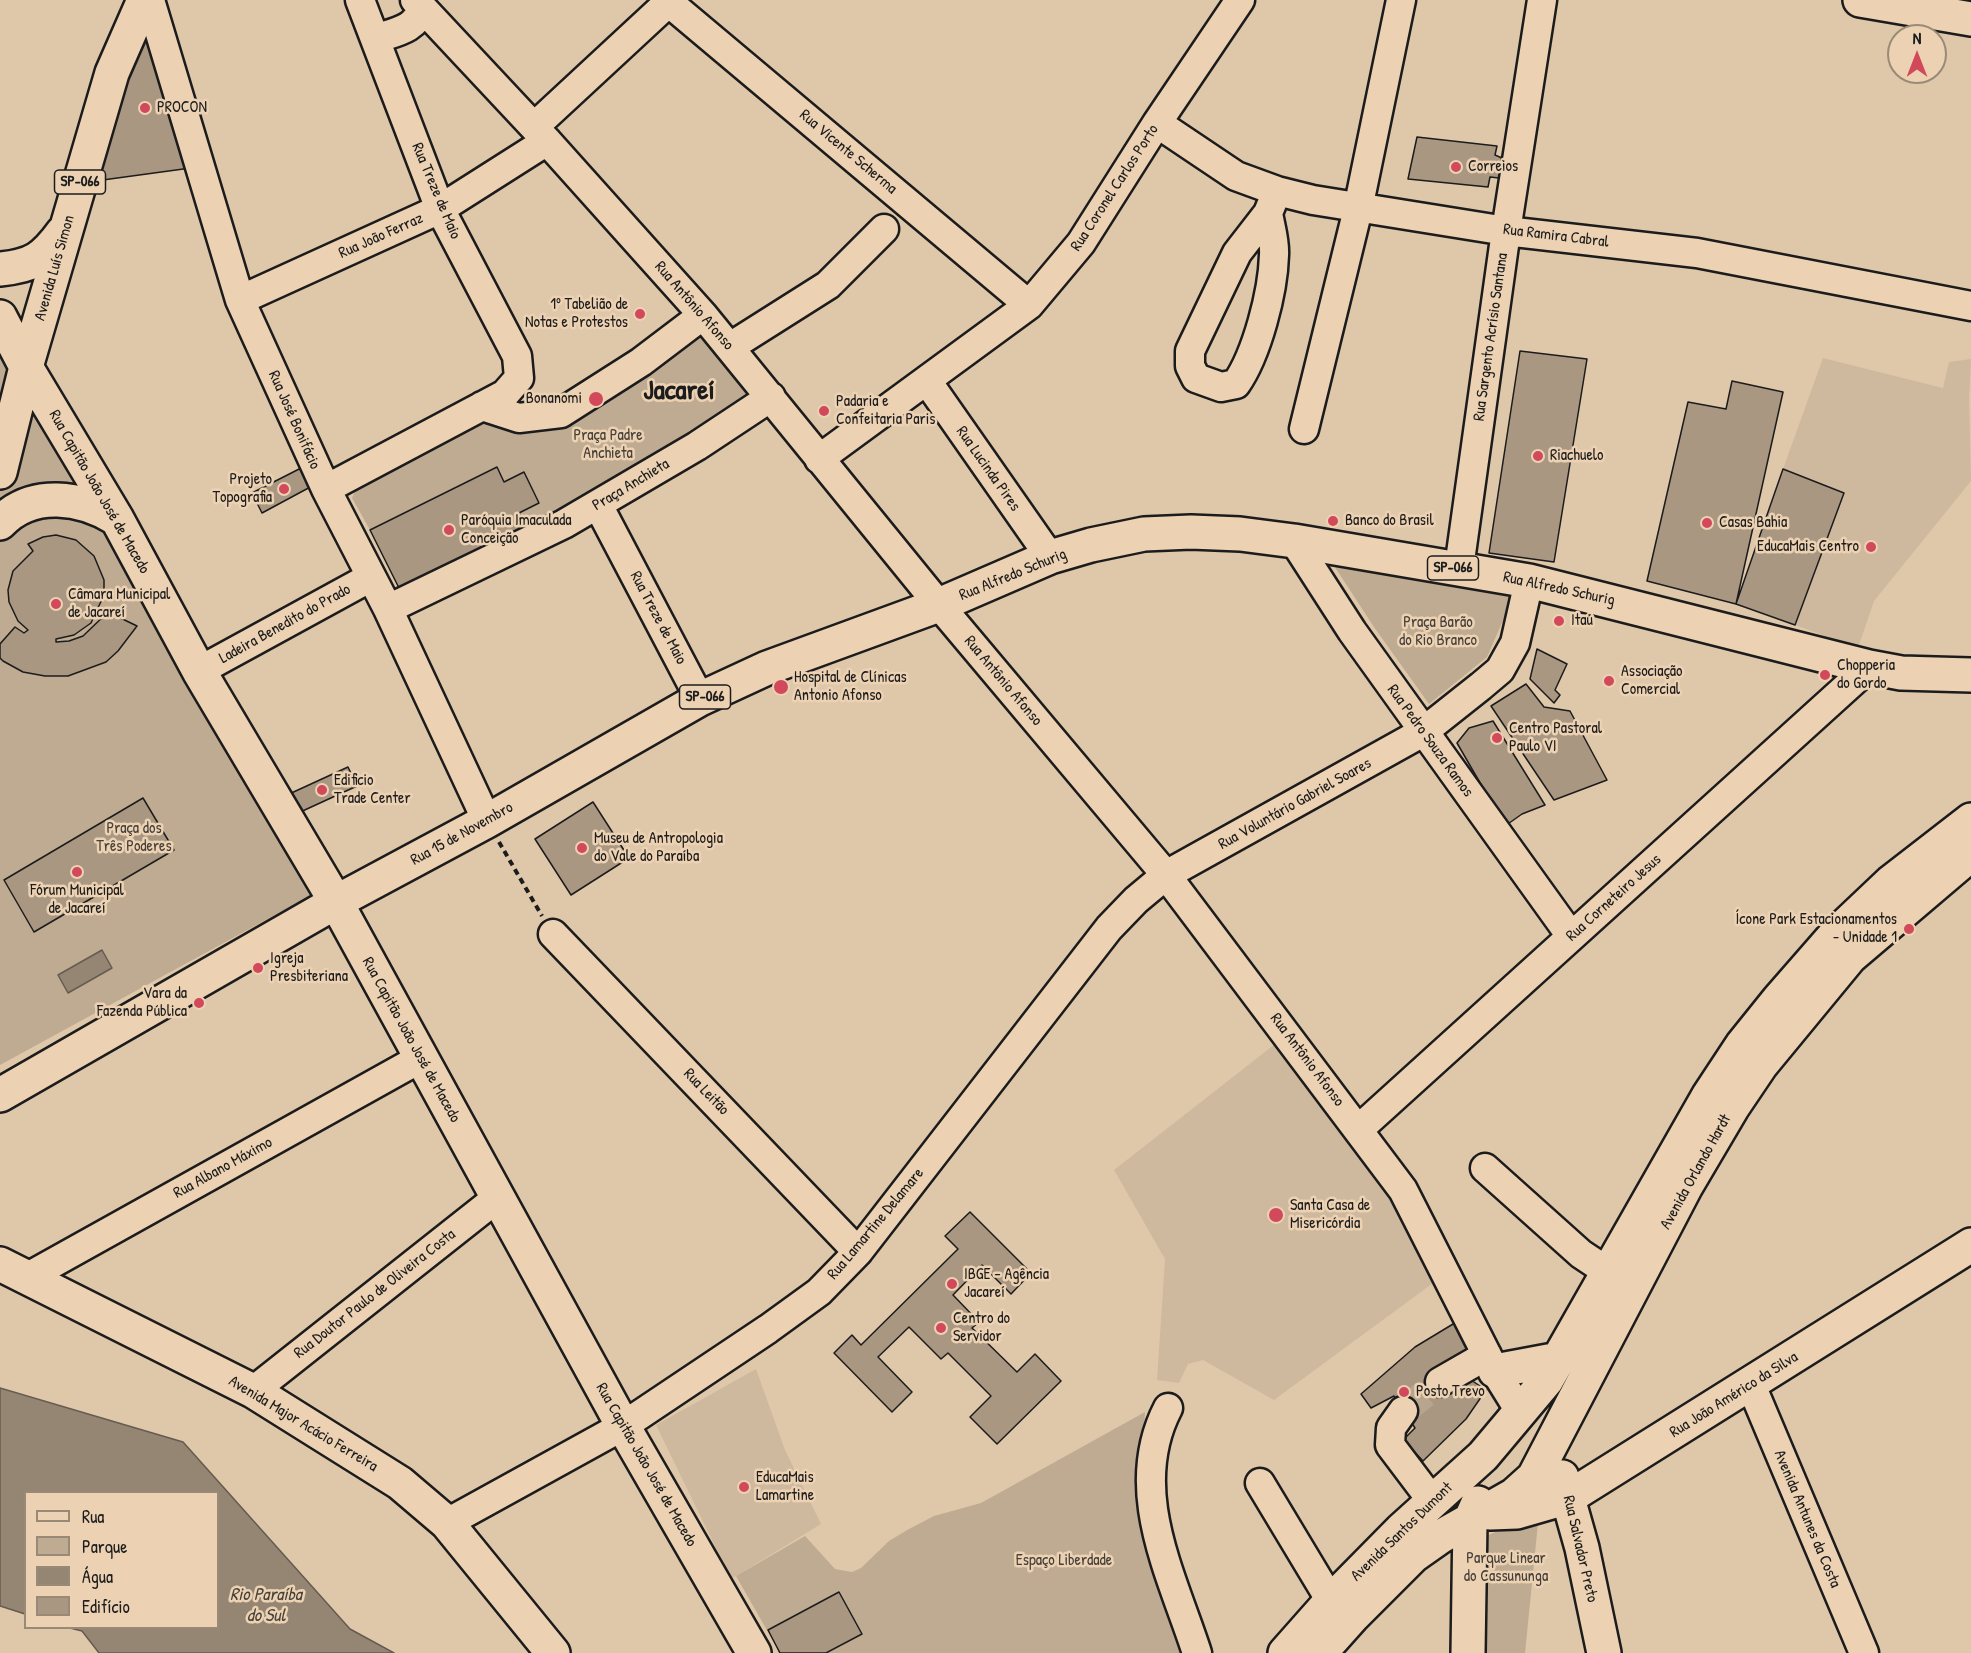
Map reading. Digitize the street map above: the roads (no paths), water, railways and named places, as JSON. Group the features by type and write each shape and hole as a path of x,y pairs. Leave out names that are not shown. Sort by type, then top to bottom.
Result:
{"main road":[{"name":"Avenida Luís Simon","path":"0,472 26,367 112,73 144,0"},
{"path":"1860,0 1971,19"},
{"path":"0,269 25,265 47,255 66,228"},
{"name":"Rua Capitão João José de Macedo","path":"0,317 26,367 117,519 200,671 336,902 623,1426 752,1652"},
{"path":"0,523 23,507 43,500 69,500 97,507 117,519"},
{"name":"Rua Alfredo Schurig","path":"939,605 1050,557 1143,534 1191,532 1240,534 1529,581 1869,667 1901,673 1971,675"},
{"name":"Rua 15 de Novembro","path":"0,1095 336,902 487,821 700,699 767,668 939,605"},
{"name":"Avenida Orlando Hardt","path":"1521,1413 1559,1359 1709,1095 1742,1045 1834,936 1891,882 1971,820"},
{"name":"Avenida Orlando Hardt","path":"1478,1517 1514,1495 1534,1477 1686,1186 1732,1108 1761,1065 1850,957 1971,854"},
{"name":"Rua João Américo da Silva","path":"1478,1517 1517,1512 1569,1497 1750,1386 1971,1245"},
{"name":"Avenida Major Acácio Ferreira","path":"13,1271 253,1391 400,1483 447,1523 553,1653"},
{"path":"1491,1363 1559,1359"},
{"path":"1521,1413 1551,1447"},
{"name":"Avenida Santos Dumont","path":"1285,1653 1331,1601 1432,1502 1483,1456 1521,1413"},
{"name":"Rua Salvador Preto","path":"1551,1447 1569,1497 1604,1653"},
{"path":"1468,1653 1483,1456"},
{"name":"Avenida Santos Dumont","path":"1320,1653 1413,1556 1440,1537 1478,1517"}],"street":[{"name":"Rua José Bonifácio","path":"150,0 240,300 326,489 388,609 487,821"},
{"name":"Rua Treze de Maio","path":"360,0 440,209 517,356 519,378 505,394 482,406"},
{"name":"Rua Coronel Carlos Porto","path":"819,459 1029,305 1081,243 1157,123 1240,0"},
{"path":"1304,429 1358,209 1401,0"},
{"name":"Rua Sargento Acrísio Santana","path":"1459,568 1506,231 1542,0"},
{"name":"Rua João Ferraz","path":"240,300 440,209 541,134 668,1"},
{"name":"Rua Vicente Scherma","path":"668,1 1029,305"},
{"path":"375,39 407,28 419,19 419,4"},
{"name":"Rua Antônio Afonso","path":"419,4 541,134 703,315 939,605 1166,875 1404,1190 1491,1363 1521,1413"},
{"name":"Rua Ramira Cabral","path":"1157,123 1272,202 1358,209 1506,231 1697,253 1971,306"},
{"path":"1272,202 1274,254 1266,304 1247,368 1236,384 1221,387 1196,378 1190,366 1190,351 1237,253 1272,202"},
{"path":"730,347 828,285 884,229"},
{"path":"326,489 482,406 519,418 561,413 641,362 703,315"},
{"name":"Rua Lucinda Pires","path":"927,381 1050,557"},
{"name":"Praça Anchieta","path":"388,609 598,505 697,446 771,397"},
{"name":"Rua Treze de Maio","path":"598,505 700,699"},
{"name":"Rua Pedro Souza Ramos","path":"1294,542 1352,631 1423,732 1571,936"},
{"name":"Ladeira Benedito do Prado","path":"200,671 371,577"},
{"path":"1423,732 1500,670 1515,644 1529,581"},
{"name":"Rua Corneteiro Jesus","path":"1359,1129 1869,667"},
{"name":"Rua Voluntário Gabriel Soares","path":"1166,875 1423,732"},
{"name":"Rua Lamartine Delamare","path":"447,1523 623,1426 819,1292 858,1252 1109,928 1136,900 1166,875"},
{"name":"Rua Leitão","path":"553,934 858,1252"},
{"name":"Rua Albano Máximo","path":"13,1271 421,1058"},
{"path":"1485,1168 1581,1254 1608,1272"},
{"name":"Rua Doutor Paulo de Oliveira Costa","path":"253,1391 497,1198"},
{"path":"1440,1382 1491,1363"},
{"name":"Avenida Antunes da Costa","path":"1750,1386 1864,1653"},
{"path":"1168,1408 1156,1431 1149,1459 1149,1494 1156,1530 1197,1653"},
{"path":"1404,1411 1391,1428 1390,1445 1432,1502"},
{"path":"1260,1484 1331,1601"}],"water":[{"path":"102,950 112,968 68,993 58,975"},
{"name":"Rio Paraíba do Sul","path":"0,1388 183,1442 350,1629 394,1653 99,1653 82,1631 74,1629 219,1629 219,1491 24,1491 24,1614 0,1606"}],"tunnel":[{"path":"1403,1411 1440,1382"}],"place":[{"name":"PROCON","path":"145,108"},
{"name":"Correios","path":"1456,167"},
{"name":"1º Tabelião de Notas e Protestos","path":"640,314"},
{"name":"Bonanomi","path":"596,399"},
{"name":"Padaria e Confeitaria Paris","path":"824,411"},
{"name":"Riachuelo","path":"1538,456"},
{"name":"Projeto Topografia","path":"284,489"},
{"name":"Banco do Brasil","path":"1333,521"},
{"name":"Casas Bahia","path":"1707,523"},
{"name":"Paróquia Imaculada Conceição","path":"449,530"},
{"name":"EducaMais Centro","path":"1871,547"},
{"name":"Câmara Municipal de Jacareí","path":"56,604"},
{"name":"Itaú","path":"1559,621"},
{"name":"Chopperia do Gordo","path":"1825,675"},
{"name":"Associação Comercial","path":"1609,681"},
{"name":"Hospital de Clínicas Antonio Afonso","path":"781,687"},
{"name":"Centro Pastoral Paulo VI","path":"1497,738"},
{"name":"Edificio Trade Center","path":"322,790"},
{"name":"Museu de Antropologia do Vale do Paraíba","path":"582,848"},
{"name":"Fórum Municipal de Jacareí","path":"77,872"},
{"name":"Ícone Park Estacionamentos - Unidade 1","path":"1909,929"},
{"name":"Igreja Presbiteriana","path":"258,968"},
{"name":"Vara da Fazenda Pública","path":"199,1003"},
{"name":"Santa Casa de Misericórdia","path":"1276,1215"},
{"name":"IBGE - Agência Jacareí","path":"952,1284"},
{"name":"Centro do Servidor","path":"941,1328"},
{"name":"Posto Trevo","path":"1404,1392"},
{"name":"EducaMais Lamartine","path":"744,1487"}],"district":[{"name":"Jacareí","path":"679,392"}],"park label":[{"name":"Praça Padre Anchieta","path":"608,445"},
{"name":"Praça Barão do Rio Branco","path":"1438,632"},
{"name":"Praça dos Três Poderes","path":"134,838"},
{"name":"Espaço Liberdade","path":"1064,1561"},
{"name":"Parque Linear do Cassununga","path":"1506,1568"}]}
